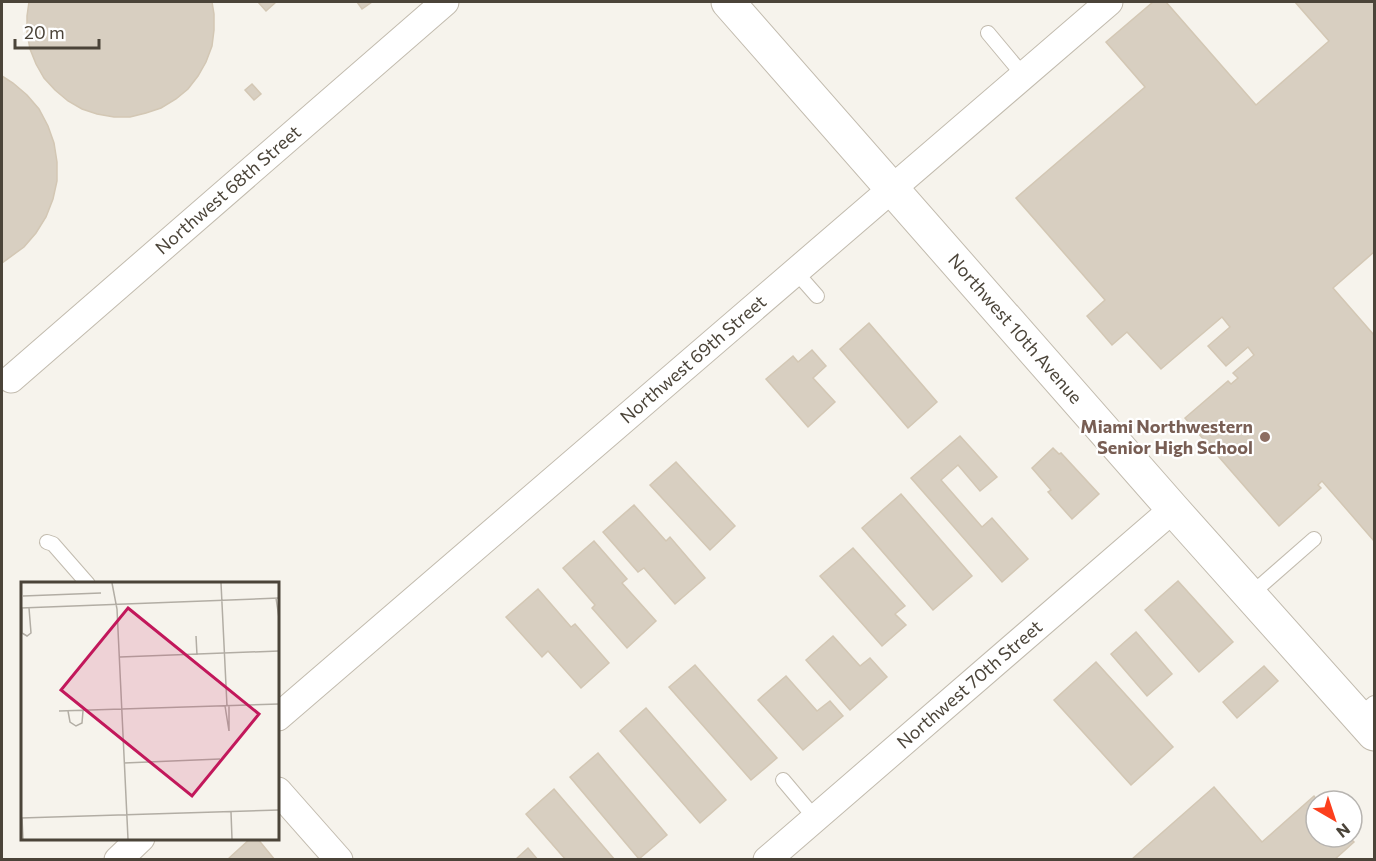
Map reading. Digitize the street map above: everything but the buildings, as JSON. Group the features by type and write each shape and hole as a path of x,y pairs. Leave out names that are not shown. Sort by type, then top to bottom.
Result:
{"street":[{"name":"Northwest 68th Street","path":"10,379 445,2"},
{"name":"Northwest 10th Avenue","path":"728,2 1173,509 1250,595 1369,718"},
{"name":"Northwest 69th Street","path":"279,716 1109,2"},
{"name":"Northwest 70th Street","path":"767,860 1173,509"},
{"path":"279,792 339,860"},
{"path":"118,860 139,840"}],"lane":[{"path":"988,33 1023,75"},
{"path":"795,271 817,296"},
{"path":"1250,595 1314,539"},
{"path":"47,542 53,544 86,582"},
{"path":"783,780 815,818"}],"place":[{"name":"Miami Northwestern Senior High School","path":"1265,437"}]}
